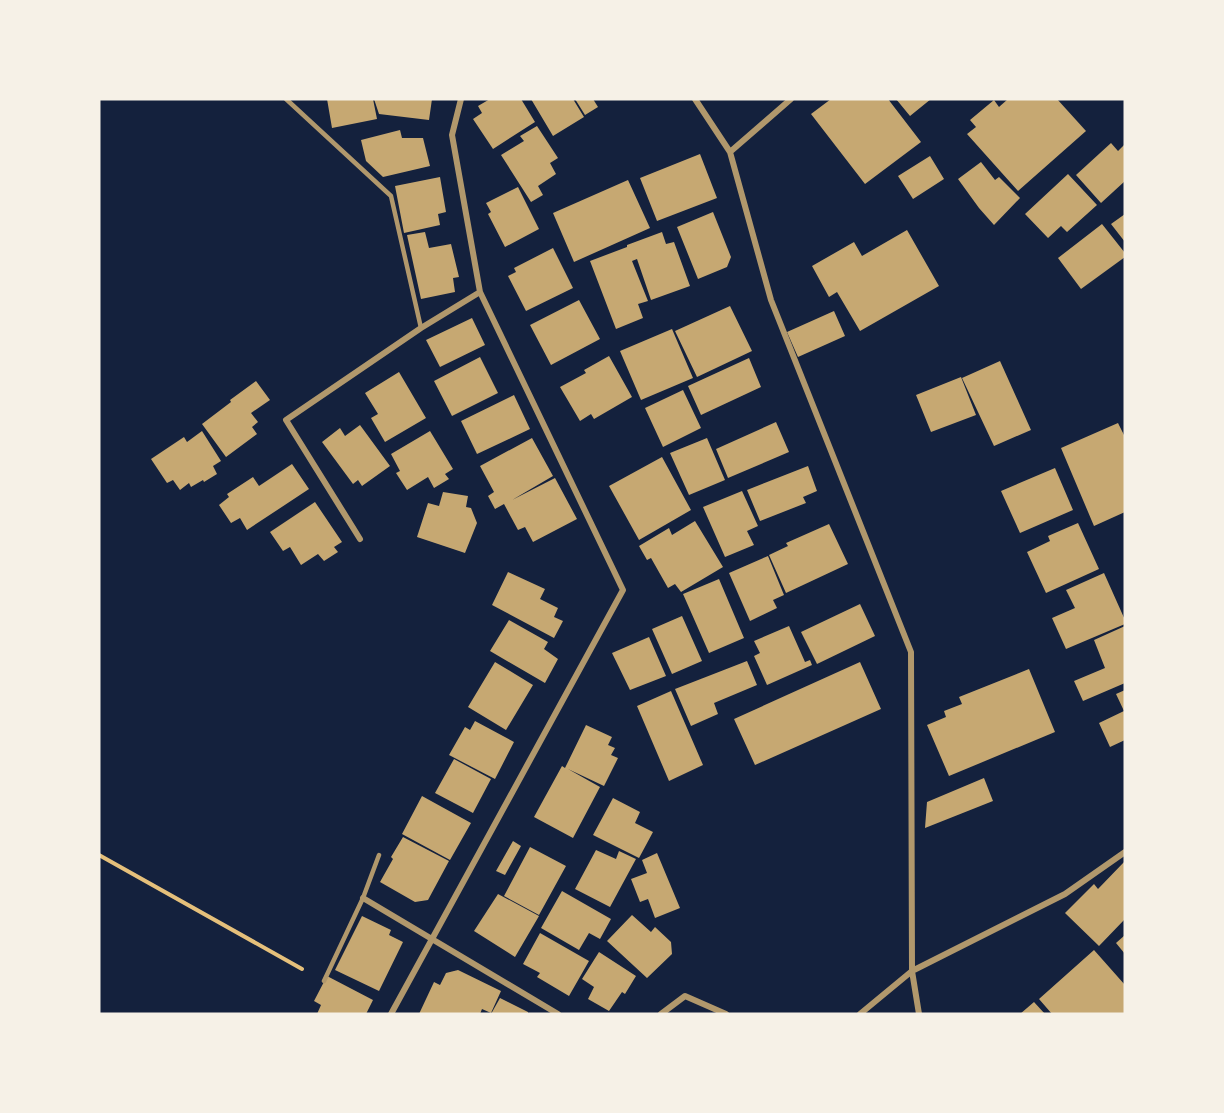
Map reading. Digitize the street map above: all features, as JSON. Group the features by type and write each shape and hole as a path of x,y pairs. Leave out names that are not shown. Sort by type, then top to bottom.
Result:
{"street":[{"path":"391,1014 622,590 480,292 452,135 461,99"},
{"path":"695,99 730,152 771,300 911,652 912,971 919,1014"},
{"path":"730,152 791,99"},
{"path":"360,539 286,420 421,327 480,292"},
{"path":"860,1014 912,971 1065,894 1125,852"},
{"path":"363,898 556,1014"},
{"path":"661,1014 685,996 726,1014"}],"lane":[{"path":"286,99 391,196 421,327"},
{"path":"324,981 363,898 379,855"}],"path":[{"path":"99,855 324,981"}],"building":[{"path":"327,99 373,99 377,119 332,128"},
{"path":"374,99 432,99 429,120 379,114"},
{"path":"490,99 521,99 535,122 493,149 473,119 482,113 478,106"},
{"path":"531,99 573,99 584,117 553,136"},
{"path":"575,99 593,99 598,107 585,115"},
{"path":"831,99 888,99 921,142 865,184 811,114"},
{"path":"896,99 931,99 910,116"},
{"path":"1008,99 1057,99 1086,131 1018,191 967,134 976,127 970,120 994,100 999,107"},
{"path":"537,126 558,158 550,163 556,174 538,186 543,195 531,202 501,155 524,141 520,136"},
{"path":"400,130 402,138 423,138 430,166 383,177 366,161 361,140"},
{"path":"1111,143 1118,151 1125,144 1125,181 1101,203 1076,175"},
{"path":"700,154 717,198 657,221 640,178"},
{"path":"930,156 944,179 913,199 898,176"},
{"path":"981,162 995,180 999,177 1020,198 994,225 958,179"},
{"path":"1068,174 1097,205 1067,232 1061,226 1048,238 1025,214"},
{"path":"440,177 446,212 438,214 440,225 404,233 395,186"},
{"path":"628,180 650,228 574,262 553,213"},
{"path":"518,187 539,229 505,247 488,214 491,212 486,203"},
{"path":"713,212 731,257 727,267 698,279 677,227"},
{"path":"1125,214 1125,242 1111,224"},
{"path":"1102,224 1125,253 1125,257 1081,289 1058,258"},
{"path":"907,230 939,286 860,331 837,292 829,297 812,266 854,242 862,256"},
{"path":"425,232 429,248 451,244 459,277 453,278 455,292 421,299 407,235"},
{"path":"662,232 666,244 674,242 690,286 651,300 637,259 632,261 648,301 638,304 643,318 616,329 590,261"},
{"path":"553,248 573,288 526,311 508,276 516,272 514,268"},
{"path":"579,300 600,339 551,365 530,325"},
{"path":"730,306 752,351 697,377 675,331"},
{"path":"834,311 845,336 798,357 787,332"},
{"path":"472,318 485,345 440,367 426,340"},
{"path":"672,329 693,378 641,400 620,351"},
{"path":"609,356 632,397 594,419 591,414 580,421 560,387 586,373 584,370"},
{"path":"480,357 498,393 452,416 434,381"},
{"path":"749,358 761,387 701,415 688,386"},
{"path":"1000,361 1031,430 994,446 962,378"},
{"path":"399,372 426,418 385,442 371,418 378,414 365,393"},
{"path":"961,377 976,415 931,432 916,395"},
{"path":"256,381 270,400 251,413 258,422 252,427 257,434 226,457 202,424"},
{"path":"683,390 701,428 663,447 645,408"},
{"path":"514,395 530,429 477,454 461,421"},
{"path":"776,422 789,452 728,478 716,449"},
{"path":"1118,423 1125,437 1125,512 1094,526 1061,448"},
{"path":"360,425 390,466 362,486 358,480 353,484 322,442 340,428 345,436"},
{"path":"202,431 221,461 213,466 217,474 191,487 189,483 180,490 173,480 167,483 151,459 184,437 187,442"},
{"path":"430,431 453,469 445,474 449,479 434,488 428,477 407,490 396,473 400,471 391,454"},
{"path":"532,438 553,476 512,500 555,478 577,519 533,542 525,527 518,530 504,504 495,509 488,496 494,492 480,466"},
{"path":"707,438 725,480 689,495 670,453"},
{"path":"662,457 691,510 639,540 609,486"},
{"path":"292,464 309,489 247,530 240,518 231,523 219,505 229,497 227,494 253,477 259,486"},
{"path":"808,466 817,491 803,497 806,503 760,521 747,490"},
{"path":"1055,468 1073,510 1020,533 1001,491"},
{"path":"742,491 758,526 747,531 754,545 725,557 703,507"},
{"path":"443,492 468,496 466,507 471,508 477,523 465,553 417,537 428,503 439,506"},
{"path":"315,502 342,542 334,547 338,552 324,561 318,554 301,565 290,547 283,551 270,532"},
{"path":"695,521 723,567 681,592 675,584 668,588 651,558 647,560 639,546 669,528 672,535"},
{"path":"1078,523 1099,569 1046,593 1027,552 1050,541 1048,536"},
{"path":"829,524 848,564 786,593 769,555 788,546 786,543"},
{"path":"768,556 784,595 773,600 777,608 750,621 729,573"},
{"path":"508,572 545,589 540,599 558,608 554,617 563,621 554,638 492,605"},
{"path":"1104,573 1125,624 1066,649 1052,618 1075,608 1066,590"},
{"path":"719,579 744,638 709,653 683,594"},
{"path":"860,604 875,636 817,664 801,632"},
{"path":"682,616 702,661 672,674 652,629"},
{"path":"509,620 548,642 544,649 558,659 545,683 490,651"},
{"path":"789,626 805,662 810,660 812,665 767,685 754,656 760,653 754,641"},
{"path":"1125,626 1125,683 1083,701 1074,681 1105,668 1094,640"},
{"path":"649,637 666,676 630,690 612,653"},
{"path":"747,661 757,685 714,703 718,714 691,726 675,689"},
{"path":"495,662 533,685 506,730 468,707"},
{"path":"860,662 881,709 755,765 734,719"},
{"path":"1029,669 1055,732 949,776 927,725 946,717 944,711 962,704 959,697"},
{"path":"1125,690 1125,740 1110,747 1099,723 1124,711 1116,694"},
{"path":"671,691 703,765 669,781 637,706"},
{"path":"475,721 514,742 495,779 449,755 465,727 470,730"},
{"path":"586,725 612,737 608,745 615,748 611,755 618,758 604,786 568,769 600,787 573,838 534,817 562,766 565,768"},
{"path":"454,759 491,779 473,813 435,793"},
{"path":"984,778 993,801 925,828 927,802"},
{"path":"422,796 471,823 450,860 402,834"},
{"path":"613,798 640,812 635,823 653,832 639,858 593,835"},
{"path":"403,837 449,861 428,900 415,902 380,882"},
{"path":"513,841 521,846 505,875 496,871"},
{"path":"530,847 566,866 539,915 504,896"},
{"path":"596,850 616,859 619,851 636,859 610,907 575,889"},
{"path":"657,853 680,908 655,918 648,899 640,902 631,879 647,873 642,860"},
{"path":"1125,861 1125,919 1099,946 1065,913 1094,884 1098,889"},
{"path":"562,891 611,919 600,939 589,933 579,950 541,928"},
{"path":"498,894 539,916 515,957 474,931"},
{"path":"632,915 651,932 655,927 671,942 672,954 647,978 607,941"},
{"path":"362,916 391,930 389,935 403,942 379,991 335,970"},
{"path":"540,933 589,961 569,996 537,977 540,973 523,964"},
{"path":"1125,935 1125,954 1116,943"},
{"path":"1094,950 1125,985 1125,1013 1052,1014 1039,999"},
{"path":"599,952 636,976 625,994 622,992 609,1011 588,999 594,987 582,979"},
{"path":"458,970 501,991 491,1013 482,1009 480,1014 419,1014 434,982 440,985 446,973"},
{"path":"327,976 373,1000 366,1014 317,1014 321,1005 314,1001"},
{"path":"500,998 528,1012 528,1014 491,1014"},
{"path":"1034,1002 1045,1014 1020,1014"}]}
